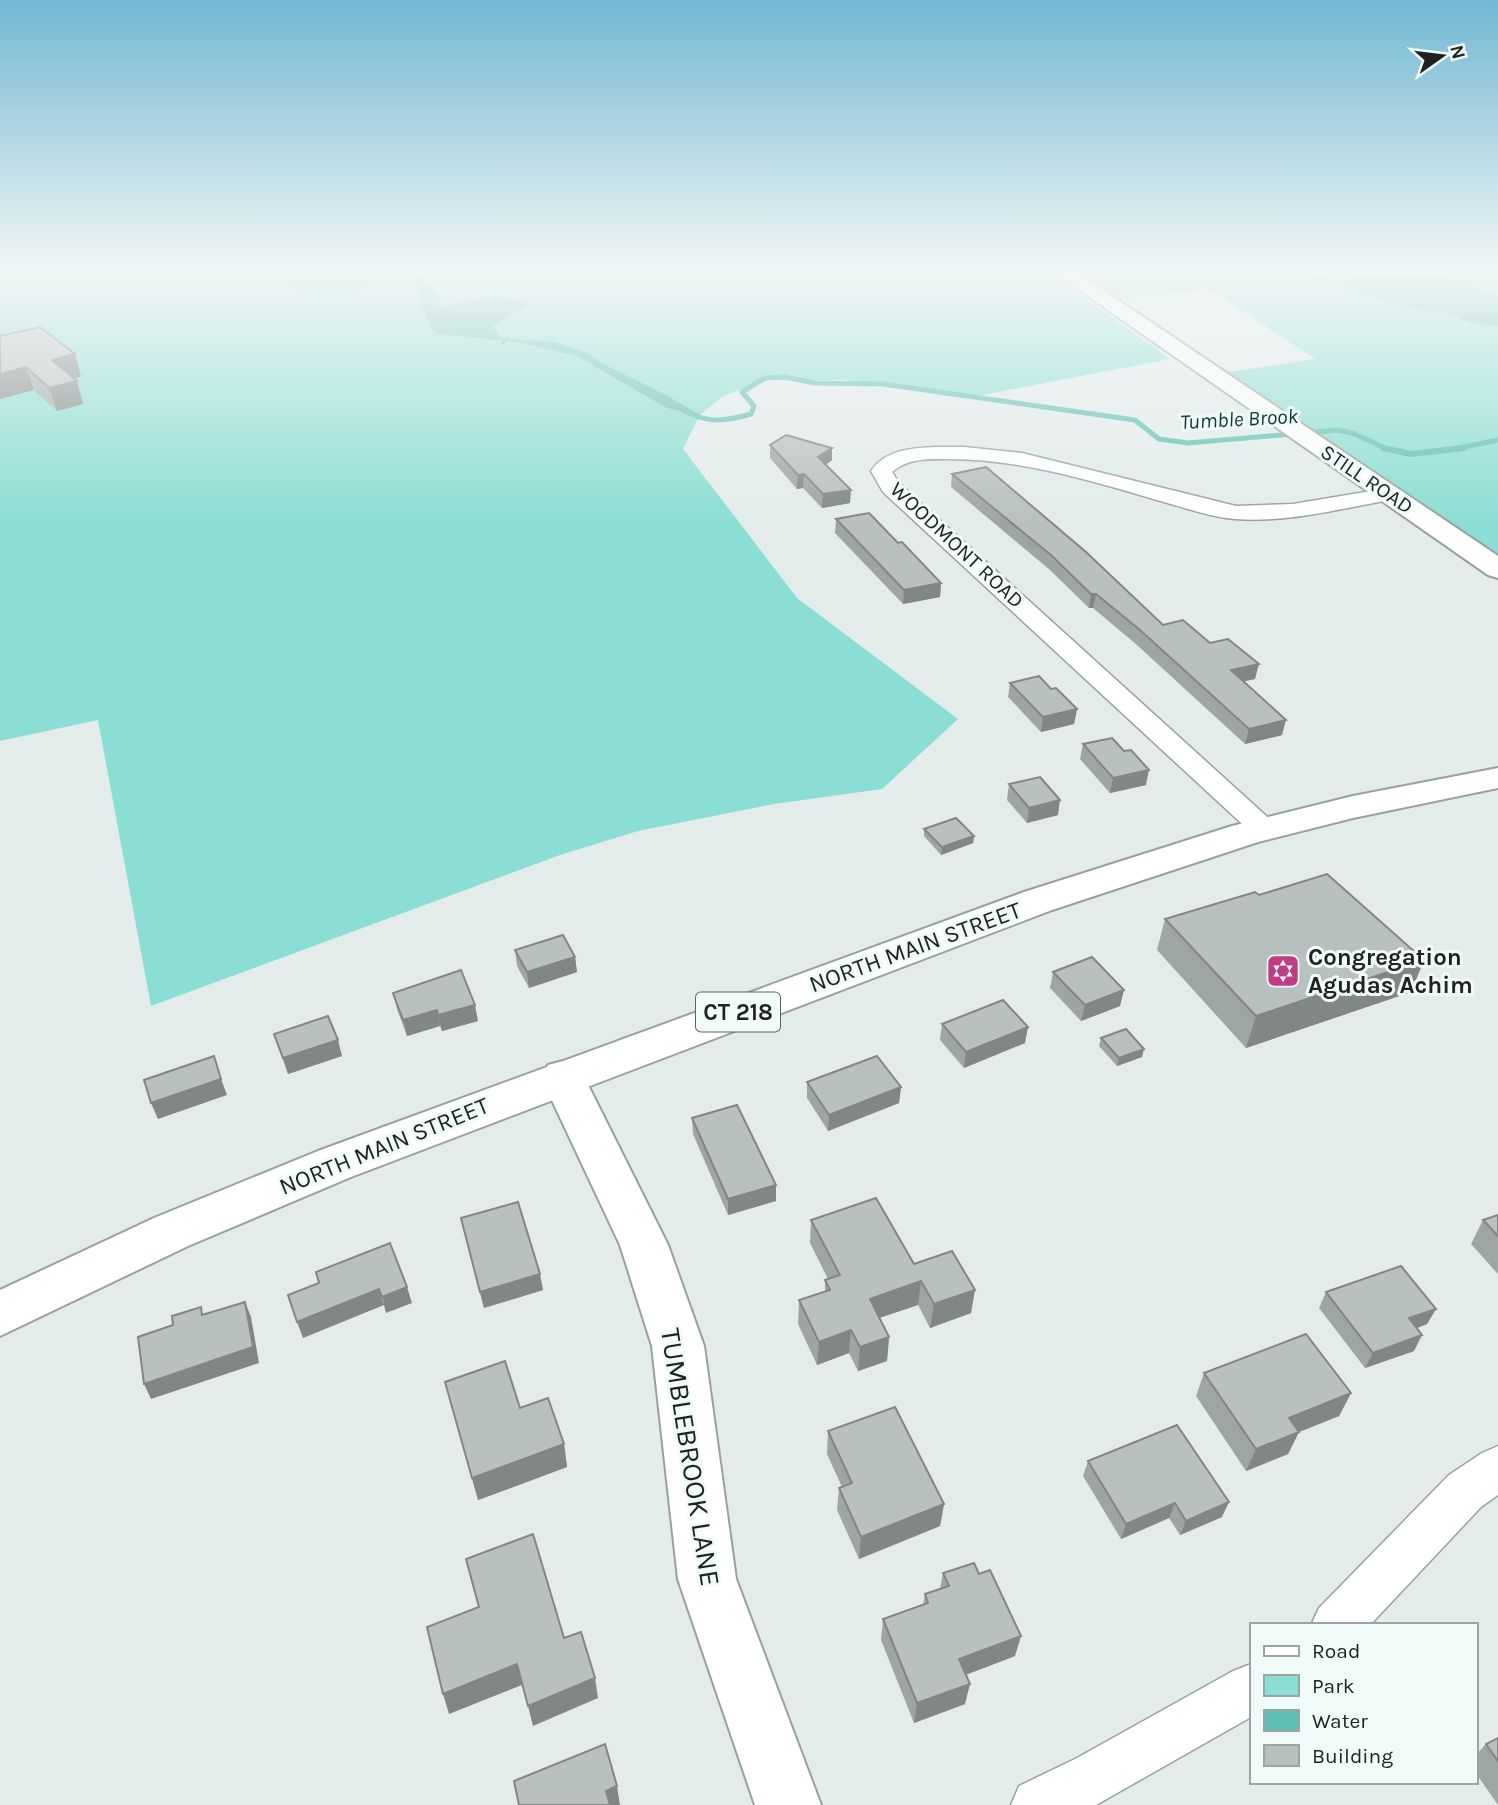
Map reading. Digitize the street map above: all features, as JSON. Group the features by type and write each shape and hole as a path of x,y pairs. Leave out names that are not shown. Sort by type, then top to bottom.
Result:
{"street":[{"name":"STILL ROAD","path":"1185,355 1498,569"},
{"name":"WOODMONT ROAD","path":"1264,829 891,487 881,471 899,458 919,454 983,453 1030,460 1238,513 1274,511 1389,494"},
{"name":"NORTH MAIN STREET","path":"0,1314 195,1222 563,1077 1084,886 1264,829 1347,808 1498,778"},
{"name":"TUMBLEBROOK LANE","path":"563,1077 644,1245 678,1346 707,1579 789,1805"},
{"path":"1338,1623 1465,1491 1498,1468"},
{"path":"1038,1805 1096,1777 1250,1690"}],"green space":[{"path":"0,355 1165,355 1170,359 966,398 844,380 768,380 723,396 700,415 683,449 797,598 958,719 882,789 774,804 638,831 560,855 151,1006 98,720 0,741"},
{"path":"1309,355 1498,355 1498,556 1229,372 1315,359"}],"water":[{"path":"574,355 591,355 700,415 667,408"}],"building":[{"path":"0,355 70,355 52,360 77,381 49,388 26,367 0,374"},
{"path":"786,435 832,448 818,457 851,490 823,494 804,474 798,475 770,445"},
{"path":"986,467 1086,552 1163,625 1183,620 1210,643 1228,639 1259,664 1231,670 1286,720 1249,729 1140,630 1096,594 1091,594 1052,556 952,474"},
{"path":"869,513 898,543 902,542 941,583 904,590 836,519"},
{"path":"1039,676 1077,709 1043,717 1010,683"},
{"path":"1112,738 1124,751 1131,750 1149,770 1113,778 1083,744"},
{"path":"1040,777 1060,800 1029,808 1009,784"},
{"path":"956,818 974,836 942,847 924,829"},
{"name":"Congregation Agudas Achim","path":"1327,874 1424,960 1256,1016 1165,919 1255,892 1259,895"},
{"path":"563,935 575,957 527,972 515,950"},
{"path":"1092,957 1124,990 1085,1005 1053,972"},
{"path":"461,970 475,1005 438,1015 437,1010 403,1020 393,993"},
{"path":"1003,1000 1028,1027 966,1052 942,1024"},
{"path":"328,1016 338,1040 283,1058 274,1034"},
{"path":"1126,1029 1144,1049 1119,1058 1101,1038"},
{"path":"214,1056 221,1079 151,1103 144,1080"},
{"path":"877,1056 901,1087 829,1115 807,1082"},
{"path":"737,1105 776,1185 728,1199 692,1118"},
{"path":"876,1198 914,1264 952,1251 975,1290 934,1304 921,1281 870,1299 889,1337 860,1347 851,1330 819,1342 799,1300 830,1290 825,1280 840,1275 811,1220"},
{"path":"518,1202 540,1274 480,1292 461,1218"},
{"path":"1498,1215 1498,1236 1483,1220"},
{"path":"390,1243 407,1287 382,1297 379,1289 297,1322 288,1295 319,1283 316,1272"},
{"path":"1401,1266 1436,1309 1409,1318 1422,1335 1373,1353 1326,1292"},
{"path":"245,1302 253,1347 144,1384 138,1337 173,1325 172,1316 201,1307 202,1315"},
{"path":"1306,1334 1351,1393 1289,1418 1299,1432 1256,1449 1204,1373"},
{"path":"505,1361 520,1408 548,1398 564,1444 472,1478 445,1382"},
{"path":"895,1407 944,1504 861,1537 839,1488 852,1483 828,1431"},
{"path":"1177,1425 1229,1502 1186,1521 1175,1503 1126,1524 1088,1461"},
{"path":"533,1534 564,1638 581,1632 595,1678 528,1706 517,1664 443,1694 427,1627 479,1607 466,1559"},
{"path":"974,1563 979,1574 990,1570 1021,1636 959,1659 970,1684 917,1703 883,1619 928,1603 925,1594 949,1586 943,1573"},
{"path":"1498,1738 1498,1761 1486,1744"},
{"path":"605,1744 617,1786 606,1791 610,1805 519,1805 514,1781"}],"waterway":[{"name":"Tumble Brook","path":"675,405 684,411 712,420 740,417 751,414 754,406 742,392 765,378 784,377 815,383 883,384 1135,420 1159,439 1188,443 1339,430 1355,434 1386,449"},
{"name":"Tumble Brook","path":"1454,449 1498,440"},
{"name":"Tumble Brook","path":"1386,449 1411,454 1464,448"}],"place":[{"name":"Congregation Agudas Achim","path":"1283,971"}]}
